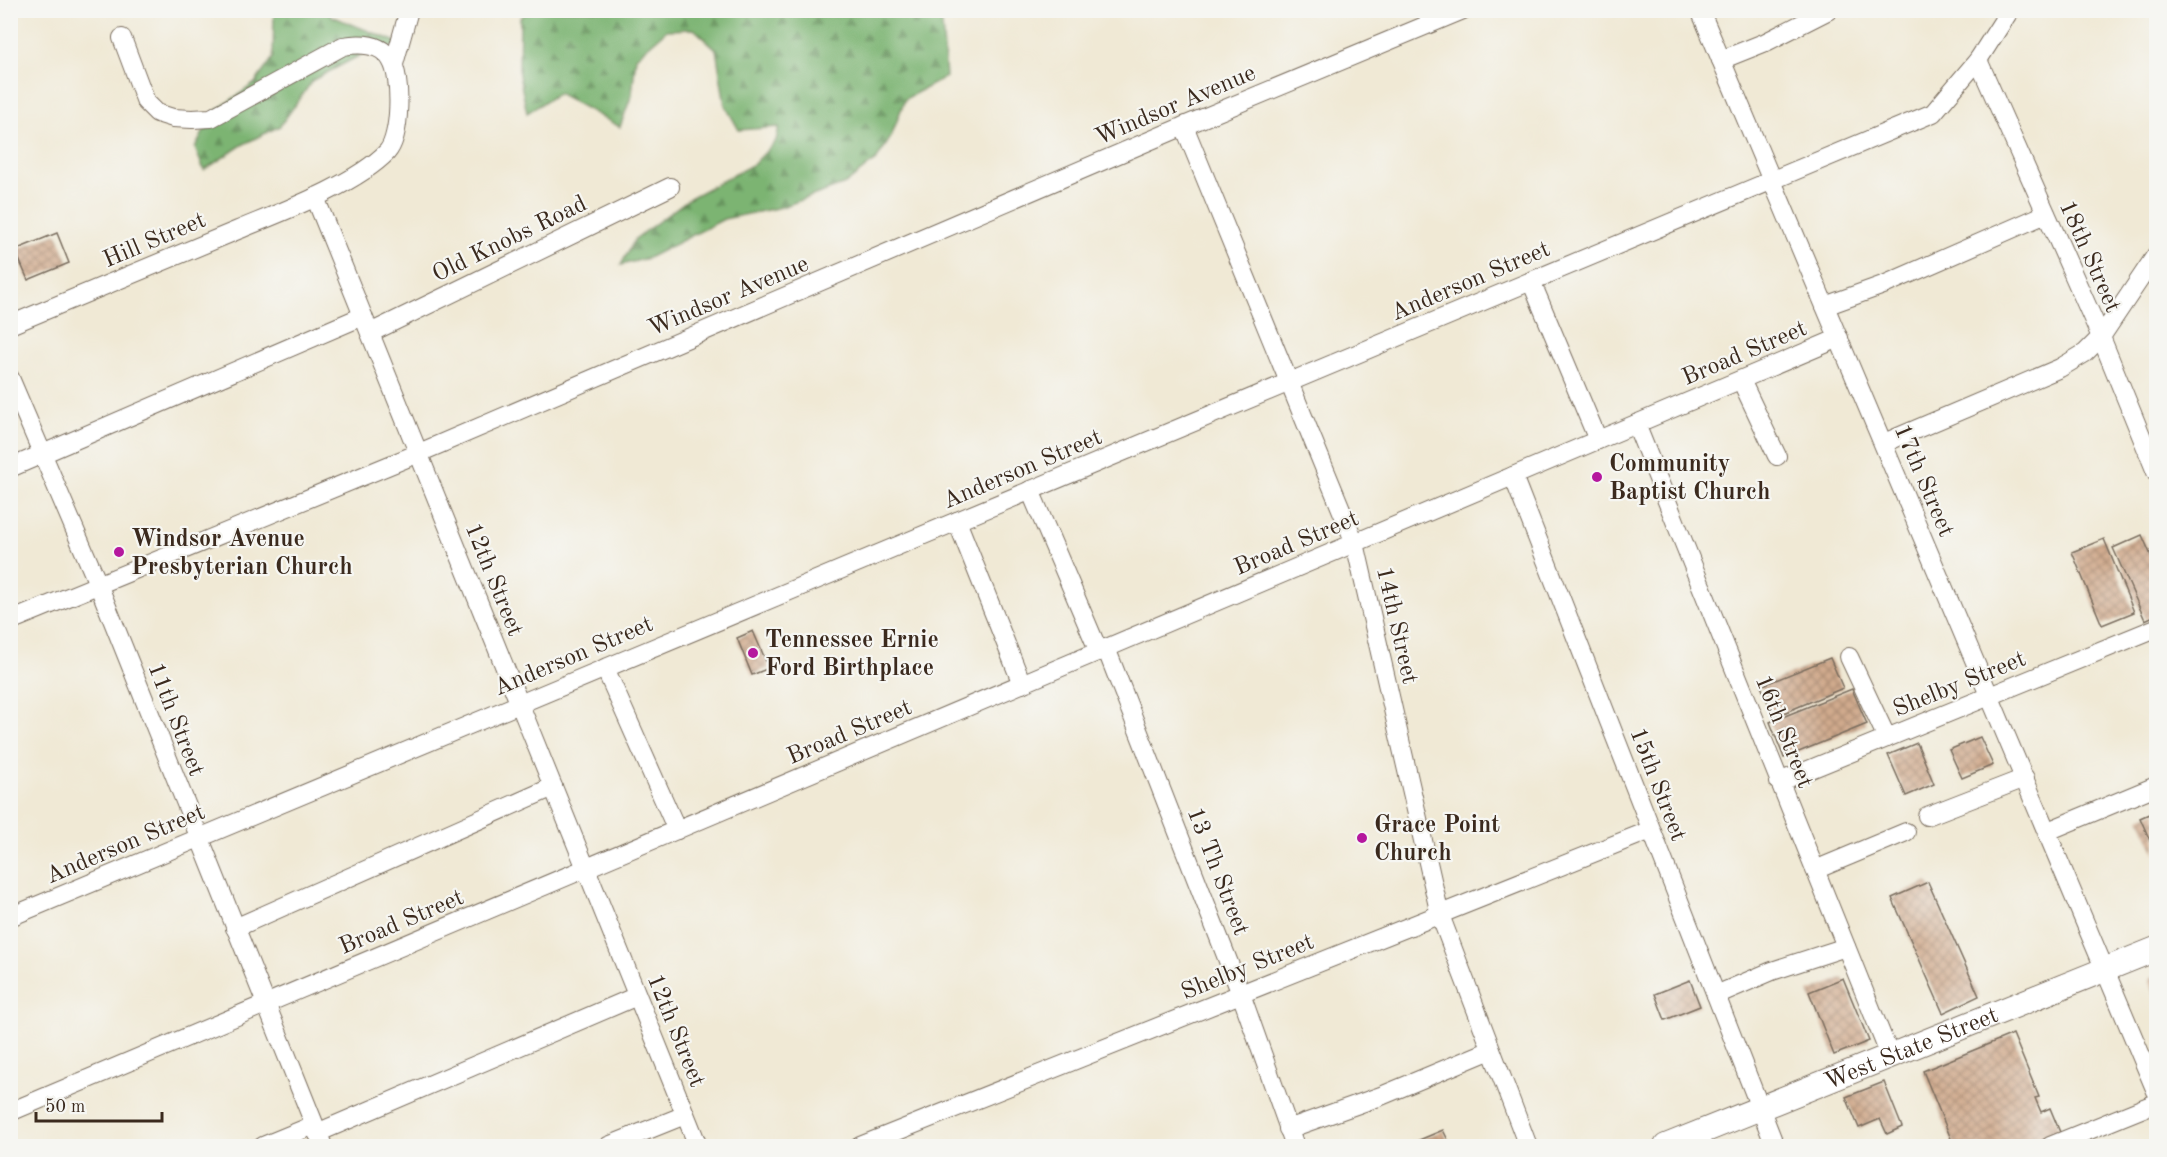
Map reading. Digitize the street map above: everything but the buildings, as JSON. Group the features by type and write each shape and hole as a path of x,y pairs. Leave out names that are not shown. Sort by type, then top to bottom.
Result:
{"main road":[{"name":"West State Street","path":"1666,1146 2157,949"}],"street":[{"path":"394,64 409,10"},
{"name":"Windsor Avenue","path":"10,621 418,453 1184,126 1462,10"},
{"name":"17th Street","path":"1700,10 2157,1091"},
{"path":"1721,60 1766,42 1829,10"},
{"name":"Anderson Street","path":"10,916 1933,113 1978,60 2010,10"},
{"path":"122,38 146,102 157,113 172,118 211,117 343,46 361,43 386,51 394,64"},
{"name":"18th Street","path":"1978,60 2101,337 2157,472"},
{"name":"Hill Street","path":"10,325 315,197 374,163 389,150 398,116 397,69 394,64"},
{"name":"14th Street","path":"1184,126 1291,382 1355,543 1440,915 1528,1146"},
{"name":"Old Knobs Road","path":"10,468 367,324 670,187"},
{"name":"12th Street","path":"315,197 698,1146"},
{"path":"1825,306 1886,284 2046,214"},
{"path":"1884,443 2060,368 2085,353 2101,337 2157,255"},
{"path":"1531,281 1598,440"},
{"name":"Broad Street","path":"10,1112 1839,338"},
{"name":"11th Street","path":"10,378 98,584 318,1135"},
{"path":"1741,380 1777,456"},
{"name":"16th Street","path":"1635,424 1890,1056"},
{"name":"15th Street","path":"1513,476 1775,1146"},
{"name":"13 Th Street","path":"1030,490 1102,650 1241,994 1294,1146"},
{"path":"957,521 1022,684"},
{"name":"Shelby Street","path":"1779,782 2157,628"},
{"path":"1849,657 1887,738"},
{"path":"605,668 676,830"},
{"path":"1927,816 2025,778"},
{"path":"2048,831 2157,786"},
{"path":"235,928 553,787"},
{"name":"Shelby Street","path":"860,1146 1651,830"},
{"path":"1815,870 1906,832"},
{"path":"1716,995 1772,971 1846,947"},
{"path":"263,1146 318,1135 637,996"},
{"path":"1288,1129 1381,1096 1491,1050"},
{"path":"2050,1146 2157,1103"},
{"path":"608,1146 685,1115"}],"green space":[{"path":"530,10 934,11 942,24 946,77 905,99 891,137 877,159 845,184 782,207 724,219 648,258 621,265 635,239 690,198 754,164 776,141 779,127 739,130 725,105 716,49 694,29 667,30 636,57 632,94 620,127 558,93 527,113 519,75 520,18"},
{"path":"274,11 329,11 331,16 404,45 366,52 313,80 280,126 242,145 204,170 195,148 214,112 255,83 273,58"}],"place":[{"name":"Community Baptist Church","path":"1597,477"},
{"name":"Windsor Avenue Presbyterian Church","path":"119,552"},
{"name":"Tennessee Ernie Ford Birthplace","path":"753,653"},
{"name":"Grace Point Church","path":"1362,838"}]}
